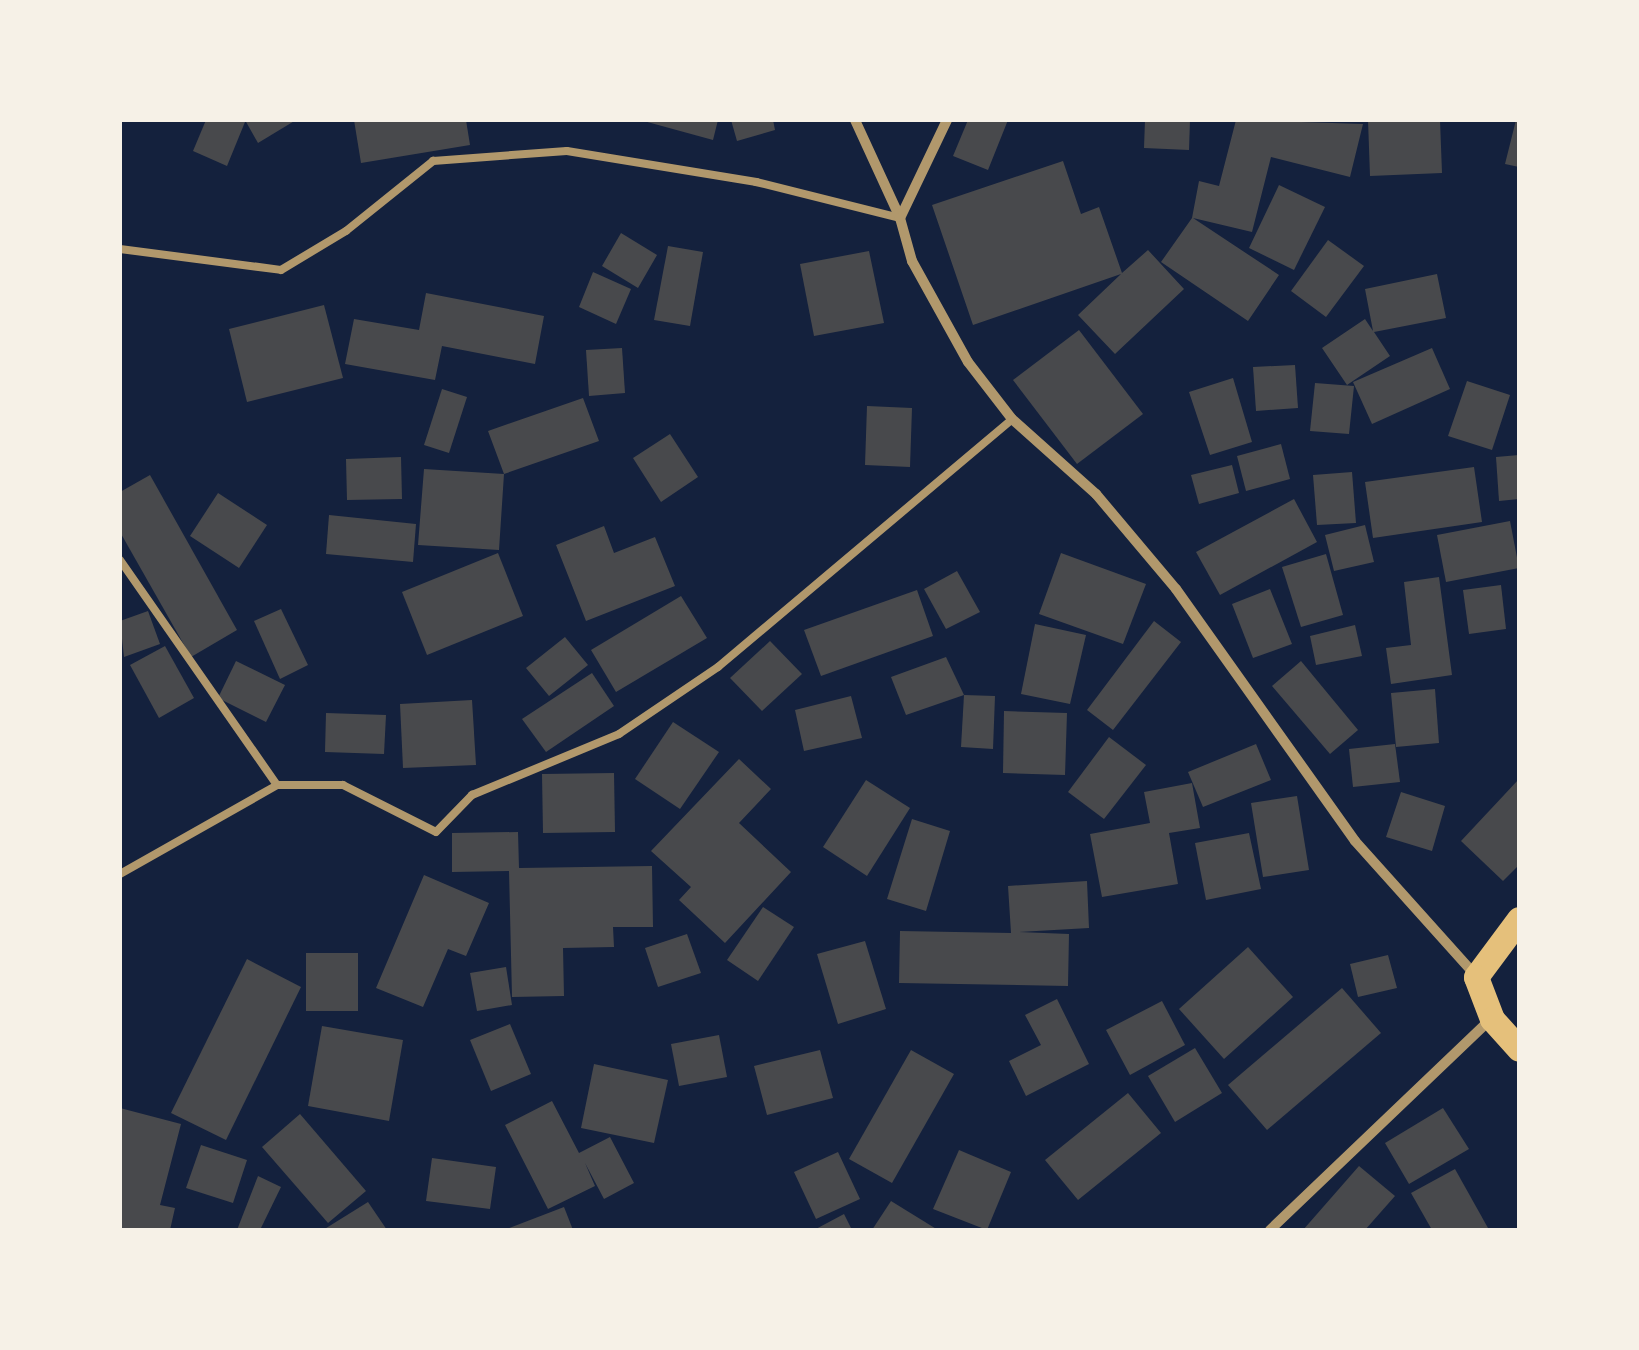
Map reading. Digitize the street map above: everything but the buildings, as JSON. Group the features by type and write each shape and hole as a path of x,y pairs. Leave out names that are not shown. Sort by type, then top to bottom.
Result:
{"main road":[{"path":"1519,919 1476,977 1492,1019 1519,1050"}],"street":[{"path":"855,120 900,218 912,261 968,362 1012,419 1096,494 1176,589 1355,842 1476,977"},
{"path":"900,218 947,120"},
{"path":"1270,1230 1492,1019"}],"lane":[{"path":"120,249 281,270 346,231 433,161 567,151 756,182 900,218"},
{"path":"120,874 277,785 343,785 436,832 472,795 619,734 718,667 1012,419"},
{"path":"120,560 277,785"}]}
